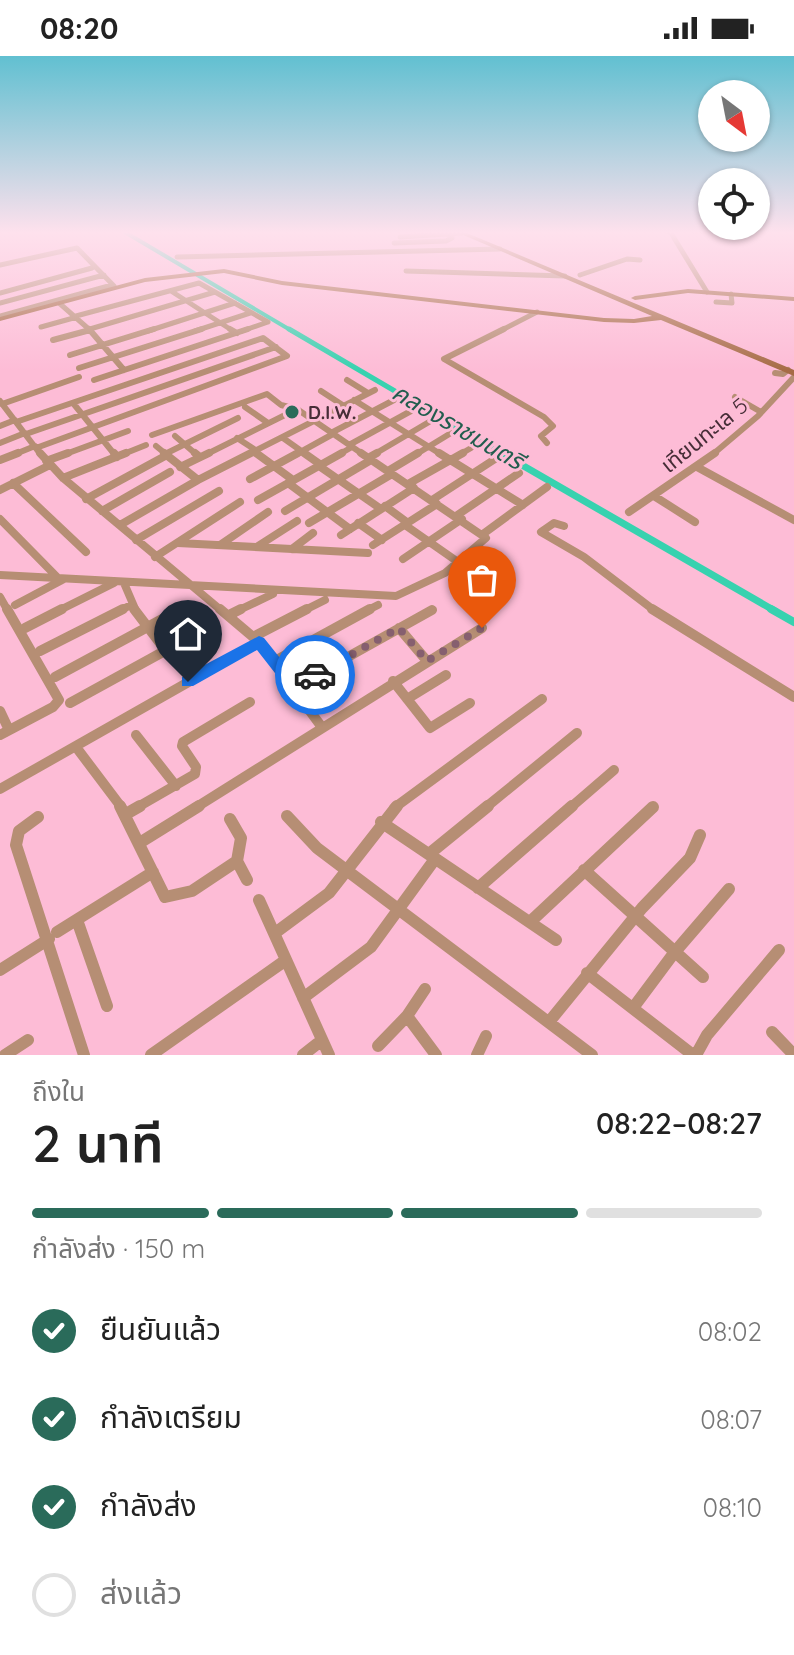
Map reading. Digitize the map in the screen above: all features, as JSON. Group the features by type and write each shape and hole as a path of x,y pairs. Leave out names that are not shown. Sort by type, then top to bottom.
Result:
{"street":[{"path":"8,301 0,293 58,278"},
{"path":"65,278 81,293"},
{"path":"0,303 94,278"},
{"path":"106,278 113,286"},
{"path":"58,302 81,293 140,280 177,278"},
{"path":"259,278 282,283 624,321 664,317"},
{"path":"569,278 664,317 683,321"},
{"path":"586,278 793,371"},
{"path":"698,278 707,292"},
{"path":"41,327 75,315 199,283 268,322 94,380"},
{"path":"32,284 90,329 124,370"},
{"path":"0,318 113,286"},
{"path":"171,291 237,333"},
{"path":"635,298 688,291 794,299"},
{"path":"53,340 215,292"},
{"path":"716,302 733,302 731,294"},
{"path":"70,355 235,303"},
{"path":"537,312 444,359 544,417 553,426 541,436 547,443"},
{"path":"79,368 250,313"},
{"path":"0,426 263,338 286,357 0,460"},
{"path":"0,443 276,347"},
{"path":"183,365 206,386"},
{"path":"775,373 782,375 793,371"},
{"name":"เทียนทะเล 5","path":"629,512 697,467 761,412 793,371"},
{"path":"79,377 3,408 63,478 256,639 321,726"},
{"path":"120,525 198,480 372,392 347,380"},
{"path":"125,385 146,407"},
{"path":"321,391 344,406"},
{"path":"0,575 396,596 415,590 485,542 483,534 459,517 297,409 281,405 263,394 152,435"},
{"path":"735,397 761,412"},
{"path":"354,400 523,505"},
{"path":"250,479 394,400"},
{"path":"73,403 117,457"},
{"path":"245,407 268,423"},
{"path":"180,467 297,409"},
{"path":"258,500 411,411"},
{"path":"86,499 184,444 238,418"},
{"path":"285,511 429,422"},
{"path":"213,430 256,451 350,529"},
{"path":"0,490 48,463 128,431"},
{"path":"309,523 451,433"},
{"path":"175,436 200,457"},
{"path":"283,438 458,562"},
{"path":"63,478 146,445"},
{"path":"156,446 198,480"},
{"path":"341,535 471,448"},
{"path":"178,543 292,549 370,549 495,459"},
{"path":"697,467 794,520"},
{"path":"102,511 170,472"},
{"path":"403,559 519,473"},
{"path":"13,483 86,552"},
{"path":"483,534 547,487"},
{"path":"136,540 219,491"},
{"path":"654,496 695,522"},
{"path":"155,557 240,502"},
{"path":"220,545 268,512"},
{"path":"0,519 61,578"},
{"path":"258,546 297,521"},
{"path":"358,523 382,540"},
{"path":"564,526 554,523 541,532 584,557 623,591 794,697"},
{"path":"292,549 313,533"},
{"path":"15,605 61,578"},
{"path":"119,583 131,605 166,651"},
{"path":"25,628 119,583"},
{"path":"229,615 273,594"},
{"path":"0,597 59,700 58,704 5,732 0,711"},
{"path":"0,789 325,600"},
{"path":"40,651 131,605"},
{"path":"275,661 378,605"},
{"path":"55,677 179,610"},
{"path":"294,687 432,610"},
{"path":"399,628 427,661"},
{"path":"141,842 321,726 482,628"},
{"path":"70,703 201,631"},
{"path":"407,699 446,675"},
{"path":"393,681 430,728 470,703"},
{"path":"275,933 321,900 348,871 381,822 401,803 542,699"},
{"path":"126,814 176,786 197,770 182,746 183,742 250,702"},
{"path":"303,998 363,955 398,909 432,856 577,733"},
{"path":"136,735 176,786"},
{"path":"76,747 126,814 165,897 184,896 237,861"},
{"path":"478,888 614,770"},
{"path":"530,922 653,807"},
{"path":"287,816 317,848 592,1055"},
{"path":"38,817 19,831 16,845 53,936 84,1055"},
{"path":"230,819 241,838 237,861 247,880"},
{"path":"381,822 556,940"},
{"path":"549,1022 634,918 690,858 700,835"},
{"path":"584,870 703,977"},
{"path":"0,970 153,872"},
{"path":"633,1008 674,953 729,889"},
{"path":"259,900 329,1055"},
{"path":"77,920 107,1006"},
{"path":"587,973 695,1055 707,1035 779,950"},
{"path":"151,1055 286,960"},
{"path":"378,1046 407,1016 425,989"},
{"path":"407,1016 436,1055"},
{"path":"772,1032 794,1055"},
{"path":"477,1055 486,1036"},
{"path":"5,1055 28,1040"},
{"path":"303,1055 322,1040"}],"waterway":[{"name":"คลองราชมนตรี","path":"202,278 292,331"},
{"name":"คลองราชมนตรี","path":"289,329 504,455"},
{"name":"คลองราชมนตรี","path":"501,453 775,611"},
{"name":"คลองราชมนตรี","path":"771,609 794,622"}],"way so far":[{"path":"315,675 399,628 427,661 482,628"}],"place":[{"name":"D.I.W.","path":"292,412"}],"route":[{"path":"188,682 259,642 294,687 315,675"}]}
